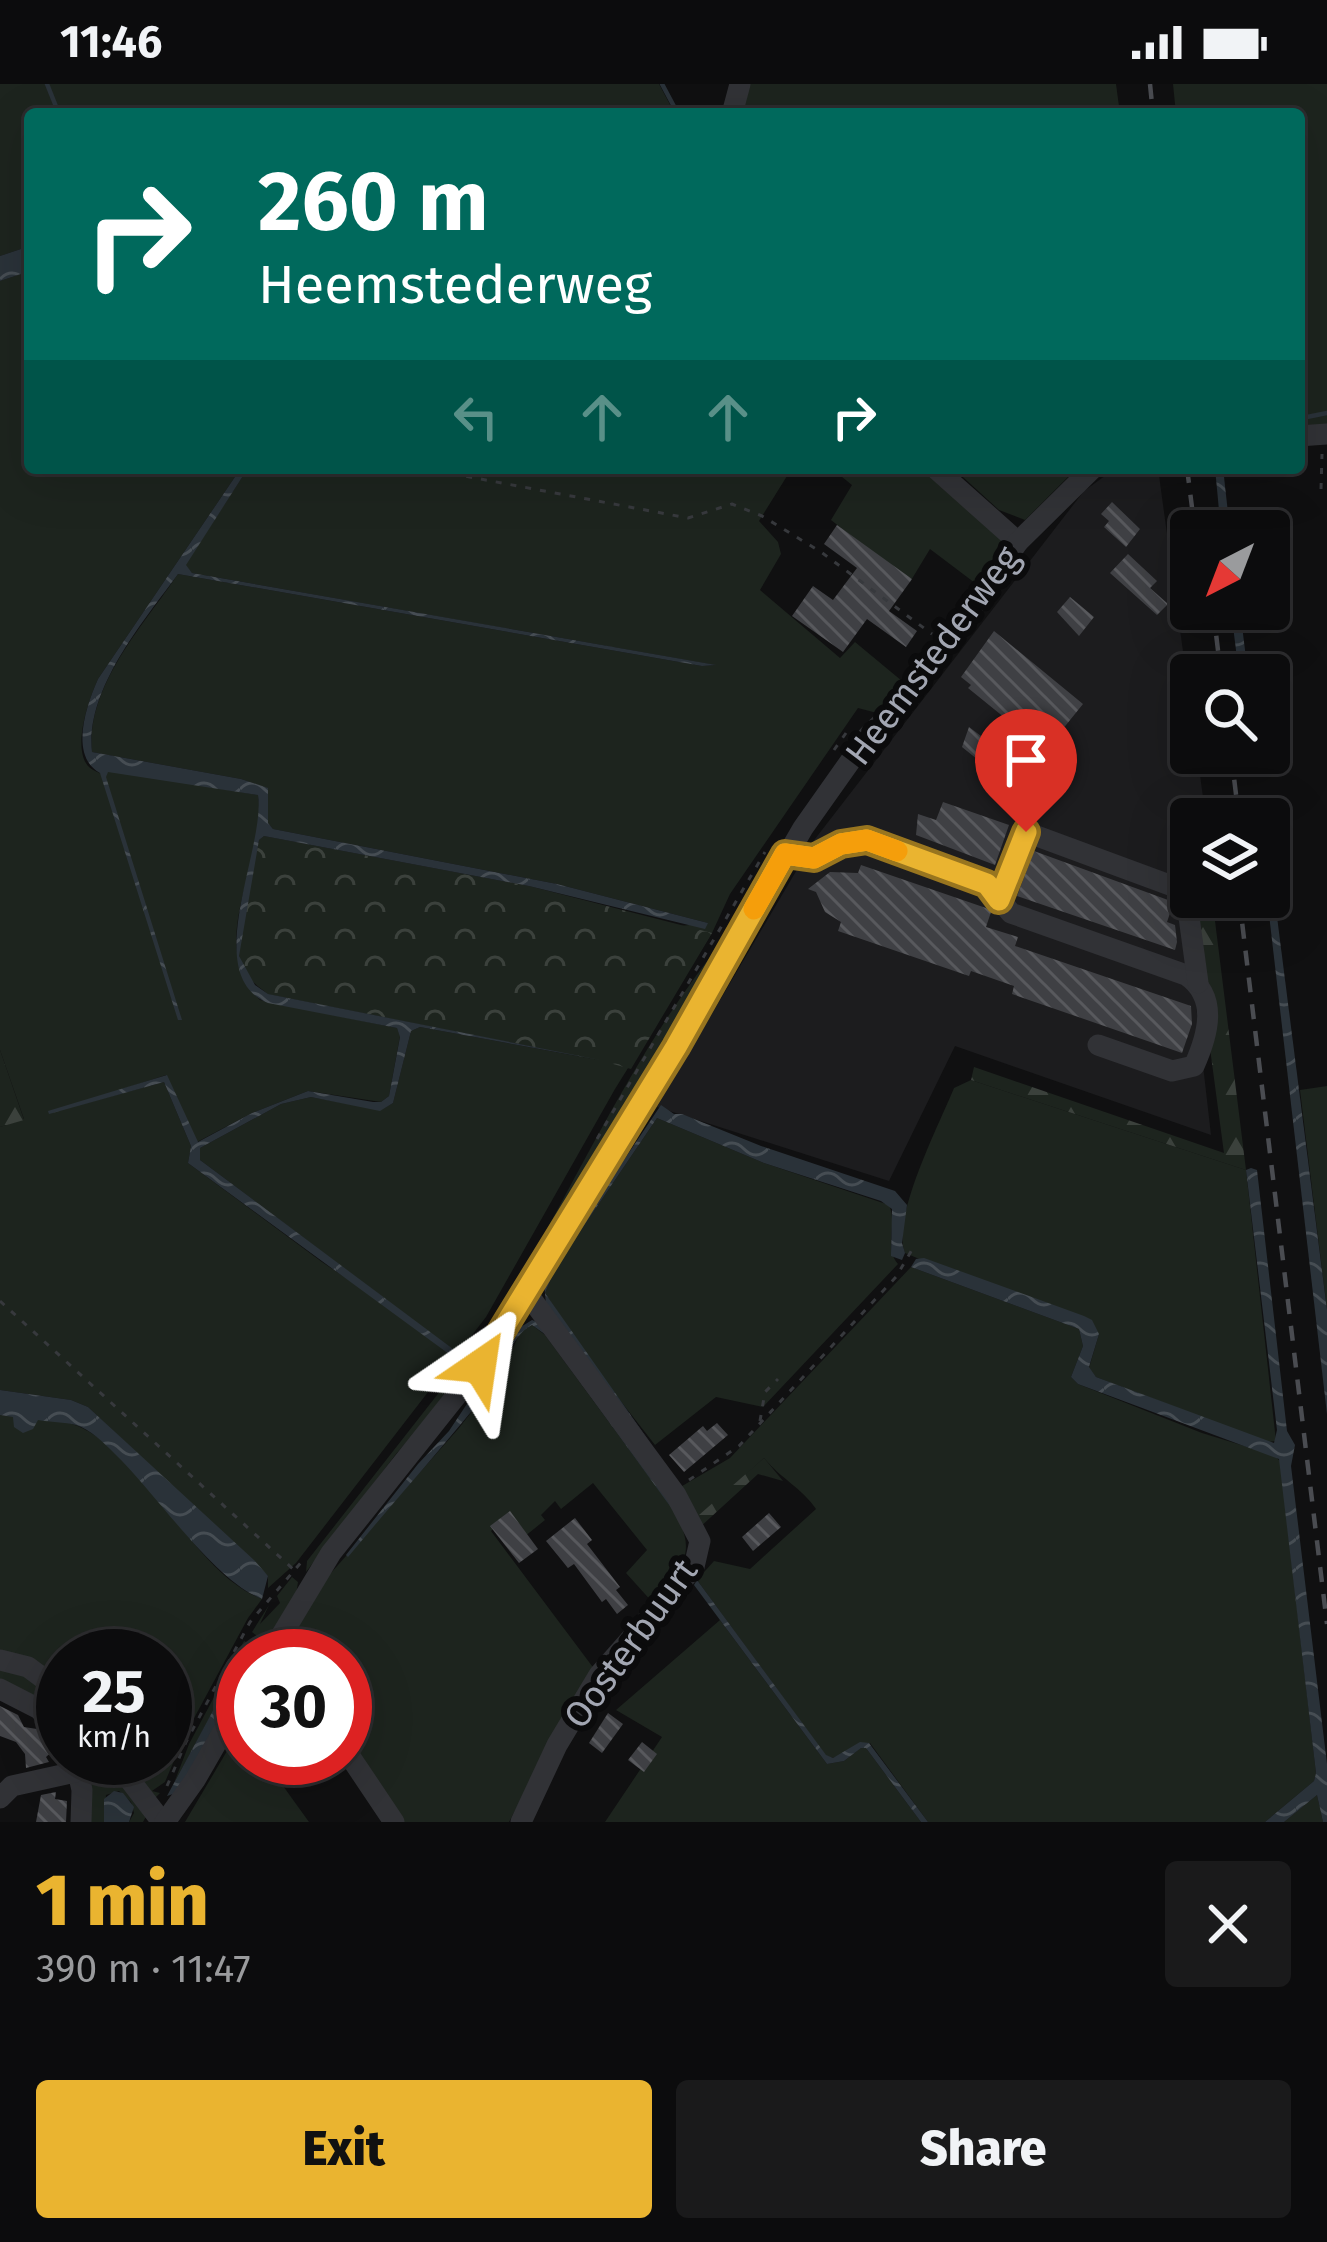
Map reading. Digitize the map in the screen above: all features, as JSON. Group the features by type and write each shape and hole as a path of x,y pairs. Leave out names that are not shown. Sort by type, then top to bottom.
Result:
{"street":[{"path":"942,474 1016,539"},
{"name":"Heemstederweg","path":"283,1629 302,1577 457,1399 527,1293 676,1047 785,854 868,736 897,708 1016,539 1087,474"},
{"path":"999,900 1026,832 1175,886 1186,895 1198,983 1209,1011 1206,1040 1194,1066 1172,1070 1098,1045"},
{"path":"785,854 814,858 841,844 867,840 987,884 1010,914 1198,983"},
{"name":"Oosterbuurt","path":"521,1822 557,1745 598,1675 694,1567 700,1541 671,1488 527,1293"},
{"path":"0,1660 36,1672"},
{"path":"0,1689 36,1707"},
{"path":"135,1785 164,1822 216,1744"},
{"path":"0,1798 12,1786 36,1778"},
{"path":"78,1785 81,1822"},
{"path":"369,1785 394,1822"}],"path":[{"path":"1321,489 1325,435"},
{"path":"454,474 688,518 732,504 762,516 821,552 942,642"},
{"path":"671,1488 702,1474 740,1446 896,1277 913,1248"},
{"path":"0,1300 302,1577"},
{"path":"760,1423 765,1392 778,1379"},
{"path":"192,1732 250,1622 278,1588"}],"shaded area":[{"path":"1108,474 1159,474 1170,556 1170,630 1180,630 1183,654 1170,654 1170,774 1200,774 1203,798 1170,798 1170,918 1186,918 1211,1135 955,1046 889,1181 657,1107 815,839 1084,491"}],"green space":[{"path":"0,84 659,84 672,108 24,108 24,248 0,256"},
{"path":"743,84 1116,84 1119,108 736,108"},
{"path":"1173,84 1327,84 1327,424 1305,427 1305,108 1175,108"},
{"path":"24,273 24,474 237,474 98,679 84,723 83,758 106,776 117,771 258,795 255,847 237,928 244,978 260,1000 397,1028 400,1036 389,1096 381,1102 308,1091 197,1142 166,1075 49,1113 164,1082 191,1146 188,1163 322,1262 453,1350 200,1160 200,1148 281,1104 311,1097 381,1110 393,1103 411,1031 420,1027 599,1060 268,994 245,972 708,923 557,884 273,829 268,823 267,788 92,752 98,704 134,635 178,574 715,665 192,573 185,565 244,474 788,474 759,521 778,542 781,554 760,590 840,658 855,642 902,681 877,713 858,708 730,894 712,933 615,1089 486,1317 296,1563 268,1588 268,1576 88,1407 71,1400 0,1390 0,1127 24,1119 0,1050 0,281"},
{"path":"838,474 930,474 1005,543 975,583 930,549 910,582 831,520 852,485"},
{"path":"960,474 1071,474 1025,520 999,510"},
{"path":"264,836 529,886 712,933 631,1069 268,994 246,973 238,943 259,840"},
{"path":"1193,918 1215,918 1246,1170 971,1080 974,1067 1224,1153"},
{"path":"730,932 655,1072 523,1281 522,1275 644,1055"},
{"path":"0,1050 24,1120 0,1127"},
{"path":"971,1080 1246,1170 1276,1441 1267,1442 1096,1377 1089,1368 1099,1334 905,1253 905,1218 919,1171 954,1088"},
{"path":"1327,1086 1327,1310 1300,1090"},
{"path":"657,1118 764,1163 889,1205 892,1250 898,1264 763,1407 716,1397 655,1445 545,1293 556,1267"},
{"path":"911,1267 1079,1329 1083,1346 1071,1377 1078,1384 1280,1461 1316,1773 1314,1781 1265,1822 928,1822 870,1743 833,1758 826,1756 697,1580 714,1561 750,1569 816,1509 764,1458 696,1520 677,1489 730,1458"},
{"path":"515,1286 519,1291 475,1364 396,1454 306,1572 307,1561 484,1335"},
{"path":"532,1325 545,1335 676,1515 685,1553 654,1604 626,1573 647,1550 593,1483 561,1509 555,1501 541,1515 545,1520 524,1537 507,1518 491,1531 595,1670 572,1702 509,1822 401,1822 372,1779 372,1629 293,1629 308,1599 500,1375 521,1331"},
{"path":"0,1415 73,1424 107,1444 214,1566 262,1599 242,1629 216,1629 216,1677 192,1722 192,1629 36,1629 36,1674 0,1656"},
{"path":"764,1458 783,1481 758,1474 699,1528 699,1515"},
{"path":"292,1577 298,1582 296,1595 276,1629 254,1629 269,1605 260,1624 280,1603 277,1596"},
{"path":"720,1620 827,1764 844,1761 866,1748 921,1822 605,1822 662,1737 616,1710"},
{"path":"0,1664 14,1666 36,1681 36,1707 0,1683"},
{"path":"216,1693 216,1706 192,1750 192,1738"},
{"path":"216,1770 216,1785 282,1785 309,1822 185,1822"},
{"path":"86,1785 126,1785 148,1813 143,1822 129,1822 134,1813 131,1802 119,1791 106,1795 104,1822 88,1822"},
{"path":"143,1785 161,1785 152,1791 160,1793 155,1798"},
{"path":"1317,1795 1323,1822 1284,1822"}],"water":[{"path":"24,248 24,273 0,281 0,256"},
{"path":"237,474 244,474 186,565 192,573 716,665 178,574 107,680 92,728 92,752 268,788 268,823 273,829 557,884 708,923 705,929 529,886 264,836 259,840 239,956 255,985 268,994 600,1060 420,1027 411,1031 393,1103 380,1111 311,1097 281,1104 200,1148 200,1160 453,1349 449,1354 188,1163 191,1146 164,1082 49,1114 167,1075 198,1142 308,1091 381,1102 389,1096 400,1037 397,1028 268,1003 248,988 238,966 237,939 258,795 108,772 182,1020 178,1020 100,773 85,755 85,716 98,679"},
{"path":"1216,474 1224,474 1228,510 1219,510"},
{"path":"1234,630 1243,630 1245,654 1236,654"},
{"path":"1269,918 1277,918 1327,1310 1327,1414"},
{"path":"661,1105 761,1146 895,1191 907,1205 902,1260 891,1256 892,1209 881,1201 764,1163 657,1118 556,1267 545,1293 651,1444 546,1304 544,1283"},
{"path":"1246,1170 1257,1170 1287,1431 1295,1445 1291,1466 1327,1764 1327,1822 1323,1822 1317,1795 1284,1822 1265,1822 1314,1781 1316,1773 1279,1459 1078,1384 1071,1377 1083,1346 1079,1329 911,1267 916,1259 924,1258 1084,1316 1099,1334 1089,1367 1096,1377 1274,1443 1277,1430"},
{"path":"532,1320 537,1322 675,1513 546,1335 532,1325 513,1344 492,1386 348,1557 449,1431 516,1330"},
{"path":"0,1390 71,1400 88,1407 255,1561 268,1576 262,1599 224,1574 96,1437 76,1425 38,1420 23,1433 14,1427 13,1417 0,1415"},
{"path":"697,1580 826,1755 833,1758 860,1742 869,1743 928,1822 921,1822 866,1748 844,1761 827,1764 694,1585"},
{"path":"216,1705 216,1726 192,1770 192,1750"},
{"path":"114,1791 123,1793 134,1807 129,1822 104,1822 104,1799"}],"building":[{"path":"1112,502 1140,529 1126,547 1104,527 1109,521 1101,514"},
{"path":"837,525 912,579 889,611 917,631 906,647 867,619 843,652 792,616 813,586 833,600 857,568 824,544"},
{"path":"1128,554 1157,581 1150,588 1168,604 1157,615 1110,573"},
{"path":"1070,597 1094,617 1079,636 1057,612"},
{"path":"994,631 1083,704 1045,751 1016,727 995,758 984,750 977,759 962,747 969,727 989,742 1005,718 961,677"},
{"path":"943,802 1009,825 995,865 916,835 918,814 936,820"},
{"path":"1034,851 1168,900 1167,922 1175,925 1175,950 1017,896"},
{"path":"861,865 986,908 991,912 986,927 1018,937 1015,946 1191,1006 1192,1024 1182,1053 1012,994 1014,986 971,971 969,976 838,931 841,922 825,912 816,892 808,889 830,872 858,873"},
{"path":"717,1423 728,1435 684,1472 669,1455 703,1426 707,1431"},
{"path":"510,1511 538,1549 519,1563 490,1526"},
{"path":"769,1513 781,1527 753,1551 742,1537"},
{"path":"575,1518 628,1605 617,1614 574,1564 568,1568 546,1541"},
{"path":"0,1706 18,1715 24,1727 36,1729 36,1765 26,1768 25,1754 16,1742 0,1736"},
{"path":"608,1713 623,1724 602,1753 589,1743"},
{"path":"642,1742 657,1754 644,1772 628,1760"},
{"path":"56,1792 55,1799 67,1801 66,1822 36,1822 41,1795"}],"waterway":[{"path":"47,84 57,108"},
{"path":"662,84 675,108"},
{"path":"1305,417 1327,413"}],"railway":[{"path":"1150,84 1152,108"},
{"path":"1188,474 1192,510"},
{"path":"1216,630 1218,654"},
{"path":"1234,774 1236,798"},
{"path":"1242,918 1327,1624"}],"slow traffic":[{"path":"754,909 785,854 814,858 841,844 867,840 897,851"}],"route":[{"path":"480,1366 676,1047 785,854 814,858 841,844 867,840 987,884 999,900 1026,832"}]}
